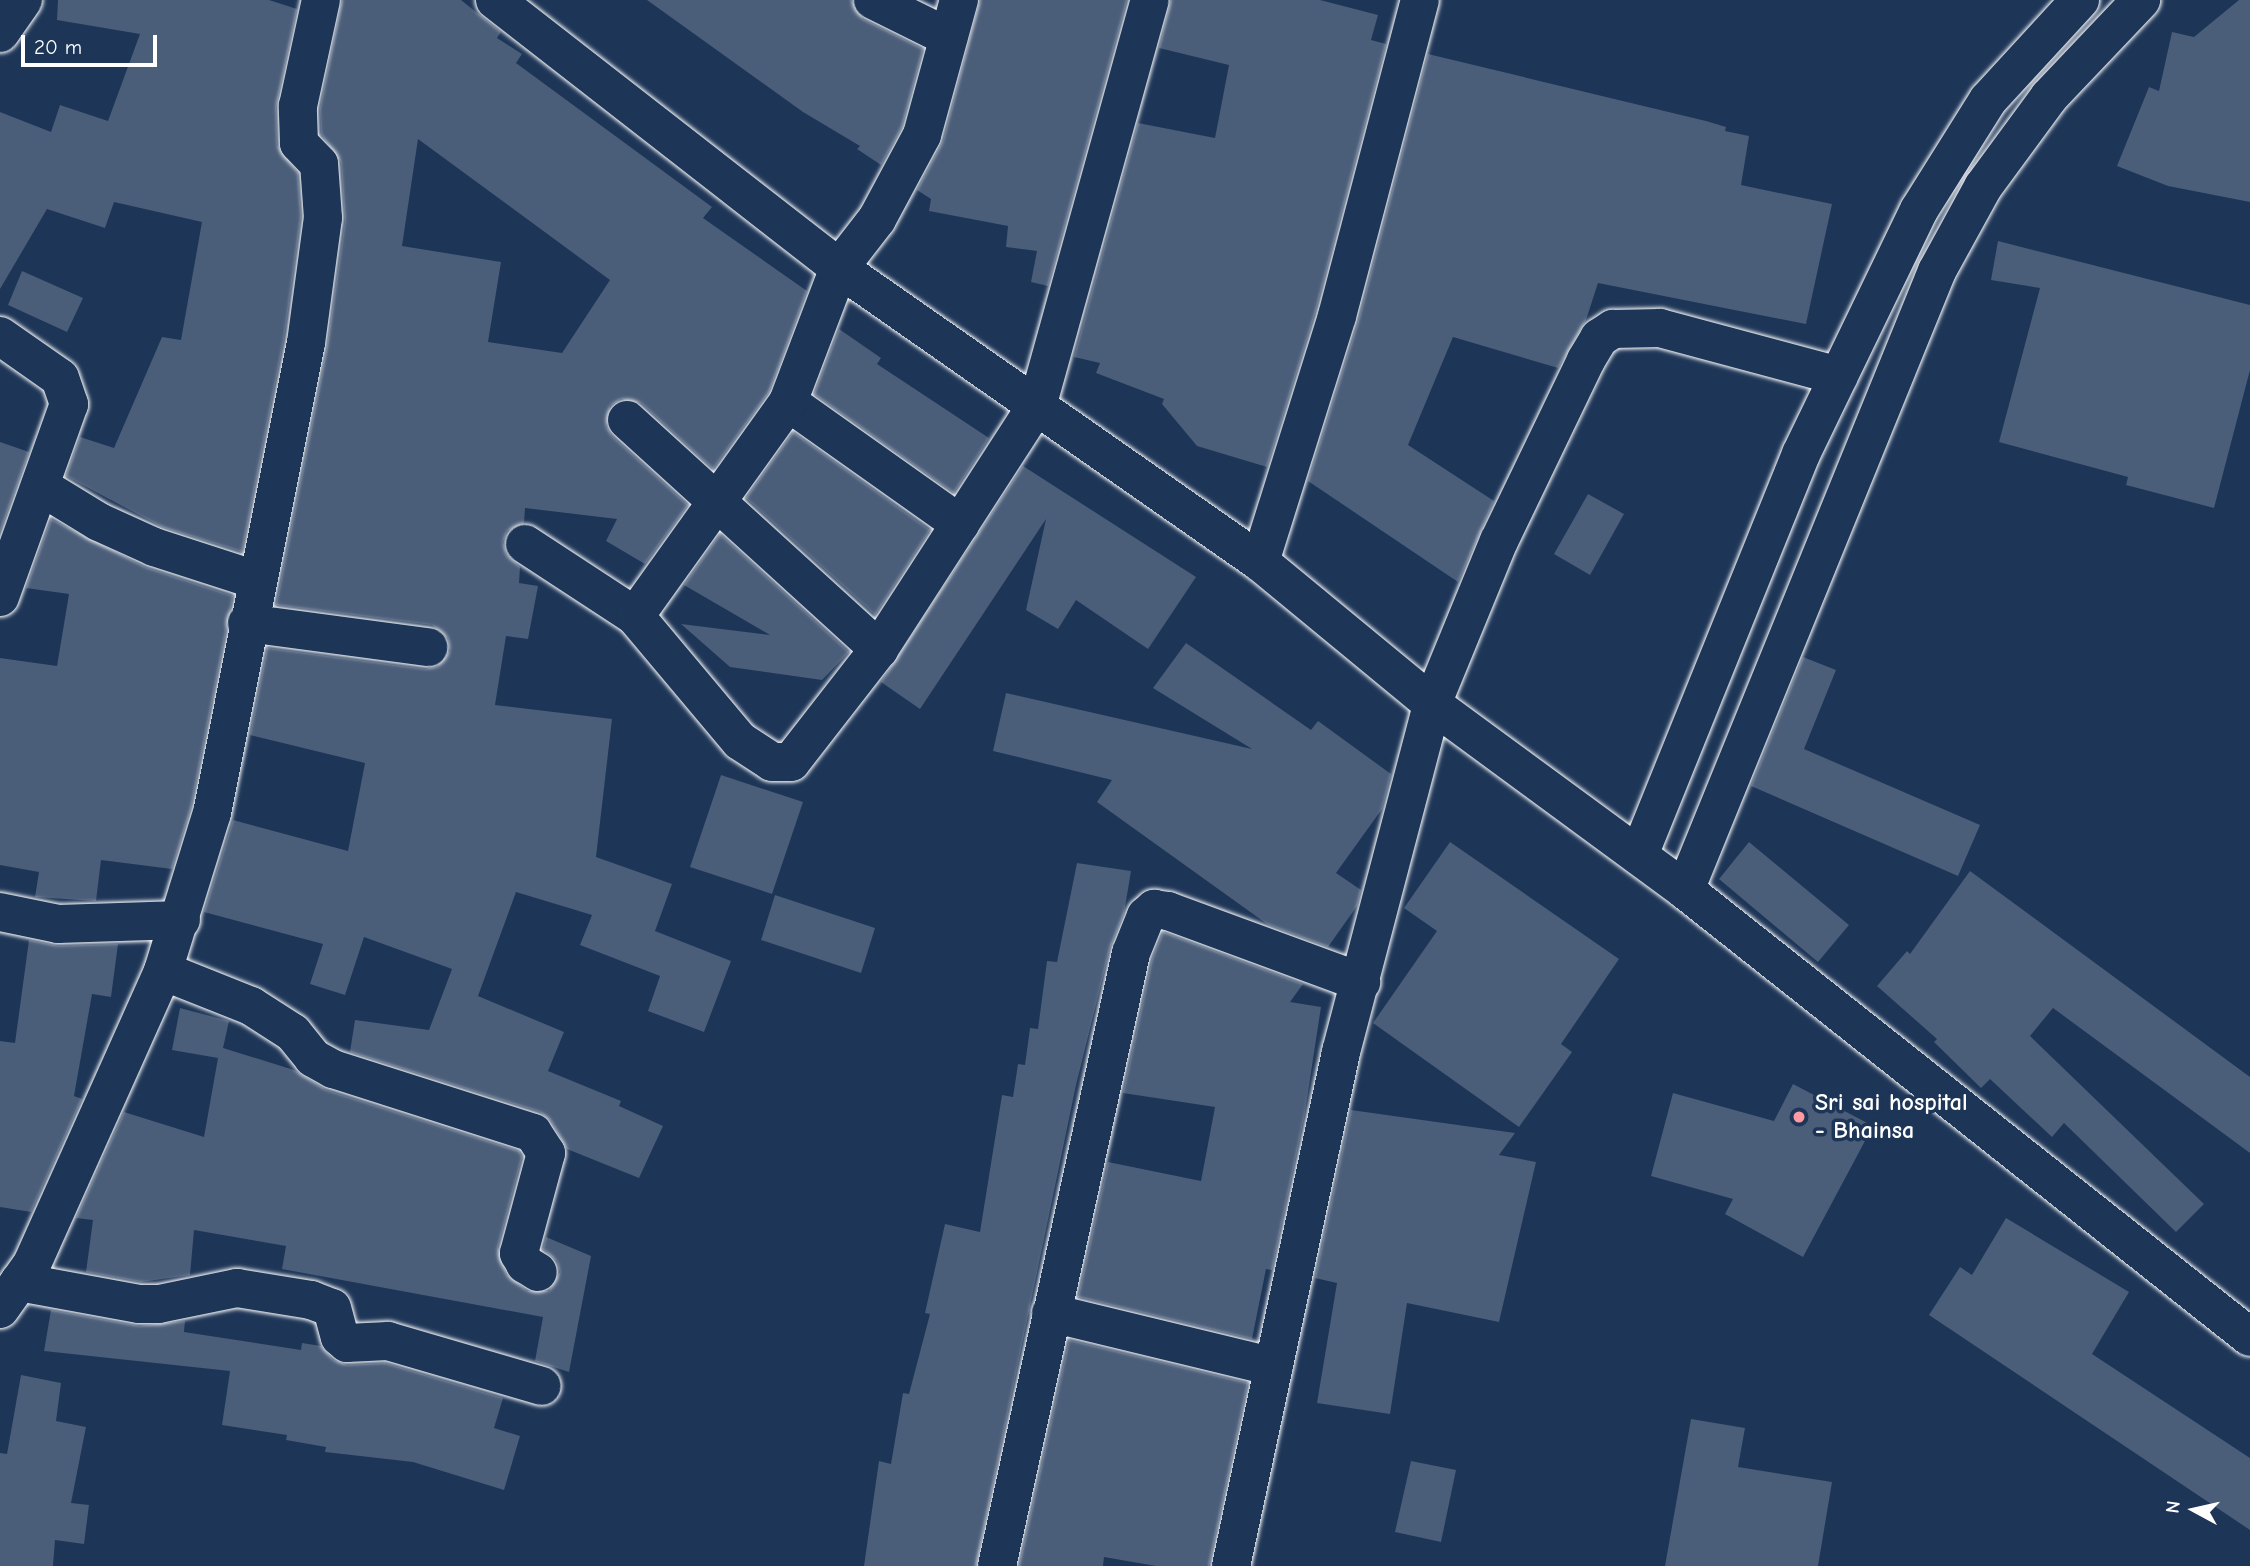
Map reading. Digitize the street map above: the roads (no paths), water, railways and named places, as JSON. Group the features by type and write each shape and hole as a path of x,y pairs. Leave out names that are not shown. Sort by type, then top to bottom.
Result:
{"street":[{"path":"0,33 23,0"},
{"path":"321,0 298,106 299,142 319,164 323,218 306,343 247,624 212,813 163,971 53,1218 10,1296 139,1304 173,1302 237,1288 311,1300 332,1308 340,1337 346,1343 388,1341 542,1386"},
{"path":"495,0 839,268 1038,403 1260,562 1432,704 1685,890 2250,1337"},
{"path":"873,0 948,37"},
{"path":"635,616 714,499 788,402 839,268 877,219 922,135 959,0"},
{"path":"525,544 635,616 740,741 772,762 791,762 879,649 1038,403 1150,0"},
{"path":"1260,562 1337,316 1420,0"},
{"path":"1639,855 1801,454 1950,155 1988,100 2080,0"},
{"path":"1685,890 1937,271 1983,187 2049,97 2141,0"},
{"path":"1231,1566 1341,1052 1432,704 1499,541 1599,338 1620,327 1660,328 1839,376"},
{"path":"0,336 60,378 69,396 68,414 0,597"},
{"path":"788,402 960,524"},
{"path":"627,421 879,649"},
{"path":"40,486 99,522 154,547 256,580"},
{"path":"247,624 428,647"},
{"path":"997,1566 1131,953 1146,916 1154,909 1168,911 1361,982"},
{"path":"0,912 58,923 181,920"},
{"path":"163,971 251,1006 293,1033 313,1058 333,1069 533,1133 546,1153 519,1253 525,1265 538,1272"},
{"path":"1051,1313 1274,1367"}],"place":[{"name":"Sri sai hospital - Bhainsa","path":"1799,1117"}]}
